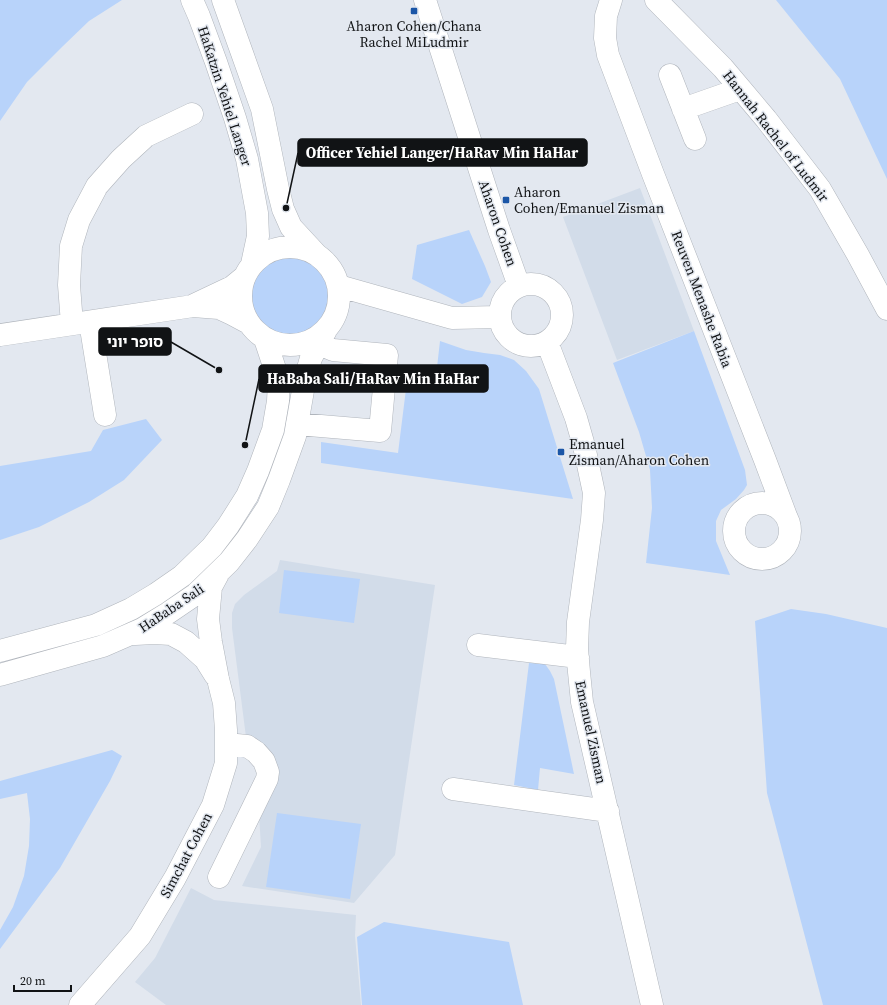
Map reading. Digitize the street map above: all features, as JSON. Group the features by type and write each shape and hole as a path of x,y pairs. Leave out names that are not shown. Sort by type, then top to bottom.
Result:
{"street":[{"name":"HaKatzin Yehiel Langer","path":"192,0 216,62 247,159 257,213 258,236 248,271"},
{"name":"HaKatzin Yehiel Langer","path":"222,0 262,110 283,209 291,227 317,255"},
{"name":"Aharon Cohen","path":"425,0 499,230 519,286"},
{"name":"Reuven Menashe Rabia","path":"611,0 606,16 605,38 608,55 786,516"},
{"name":"Hannah Rachel of Ludmir","path":"656,0 723,68 766,119 820,189 858,254 887,309"},
{"path":"670,74 695,139"},
{"path":"683,109 740,89"},
{"path":"105,415 81,323 69,285 71,246 79,220 97,186 121,159 146,136 192,114"},
{"path":"193,306 232,287 263,254 276,249 290,247 304,248 317,255 327,263 339,286 339,302 337,312 322,337 297,345 280,345 265,339 255,332 247,322 242,308 240,293 248,271"},
{"path":"529,284 540,285 549,289 556,296 561,306 563,316 561,326 548,342 537,346 526,346 516,343 507,336 502,327 499,317 500,307 504,298 519,286 529,284"},
{"path":"339,286 452,318 499,317"},
{"path":"0,335 193,306 219,308 247,322"},
{"path":"298,424 380,431 387,355 333,350 322,337"},
{"name":"HaBaba Sali","path":"0,675 103,646 142,629 196,594 229,562 247,539 268,507 295,436 305,379 311,358 322,337"},
{"name":"HaBaba Sali","path":"0,652 96,624 131,609 182,576 212,547 228,526 247,496 258,472 273,430 278,401 278,381 265,339"},
{"name":"Emanuel Zisman","path":"548,342 576,418 584,446 594,493 592,520 578,622 578,657 582,702 652,1005"},
{"name":"Reuven Menashe Rabia","path":"751,506 764,483 765,460"},
{"path":"761,504 770,505 779,509 786,516 790,527 790,537 780,554 765,559 755,558 746,554 739,547 735,538 734,528 737,519 743,511 751,506 761,504"},
{"name":"Simchat Cohen","path":"80,1005 140,936 175,878 213,805 226,763 224,703 218,679 208,619 211,586 218,572"},
{"path":"130,634 171,634 186,642 205,659 218,679"},
{"path":"478,645 578,657"},
{"path":"219,877 267,779 268,772 264,761 256,752 247,746 226,744"},
{"path":"453,789 608,812"}],"shaded area":[{"path":"0,0 122,0 89,21 63,46 27,82 0,121"},
{"path":"776,0 887,0 887,179 840,79"},
{"path":"640,188 694,331 617,360 563,217"},
{"path":"469,230 491,282 482,297 462,304 412,279 417,245"},
{"path":"290,254 306,257 320,266 329,280 332,296 329,312 320,326 306,335 290,338 274,335 260,326 251,312 248,296 251,280 260,266 274,257"},
{"path":"694,331 745,470 747,485 736,499 721,510 716,521 716,541 730,575 646,563 652,508 650,470 639,432 613,363"},
{"path":"440,341 466,350 500,355 514,360 526,371 539,389 573,499 321,463 321,442 398,453 407,381 435,385"},
{"path":"146,419 162,440 124,480 89,502 39,527 0,540 0,466 91,451 103,430"},
{"path":"280,560 435,585 395,855 354,903 242,886 261,847 259,814 269,791 246,737 232,628 232,613 235,604 244,595 277,571"},
{"path":"284,570 360,579 354,623 279,613"},
{"path":"791,609 826,614 887,628 887,1005 823,1005 767,793 755,621"},
{"path":"529,663 545,664 554,679 574,774 540,768 538,790 514,785"},
{"path":"112,750 122,756 110,781 60,868 0,949 0,930 13,907 24,876 29,846 30,819 27,793 0,799 0,781"},
{"path":"277,813 361,824 350,899 266,887"},
{"path":"191,888 214,900 356,915 355,936 361,1005 166,1005 135,982 155,958"},
{"path":"384,922 509,942 523,1005 362,1005 357,937"}],"place":[{"name":"Aharon Cohen/Chana Rachel MiLudmir","path":"414,11"},
{"name":"Aharon Cohen/Emanuel Zisman","path":"506,200"},
{"name":"Officer Yehiel Langer/HaRav Min HaHar","path":"286,208"},
{"name":"סופר יוני","path":"219,370"},
{"name":"HaBaba Sali/HaRav Min HaHar","path":"245,445"},
{"name":"Emanuel Zisman/Aharon Cohen","path":"561,452"}]}
